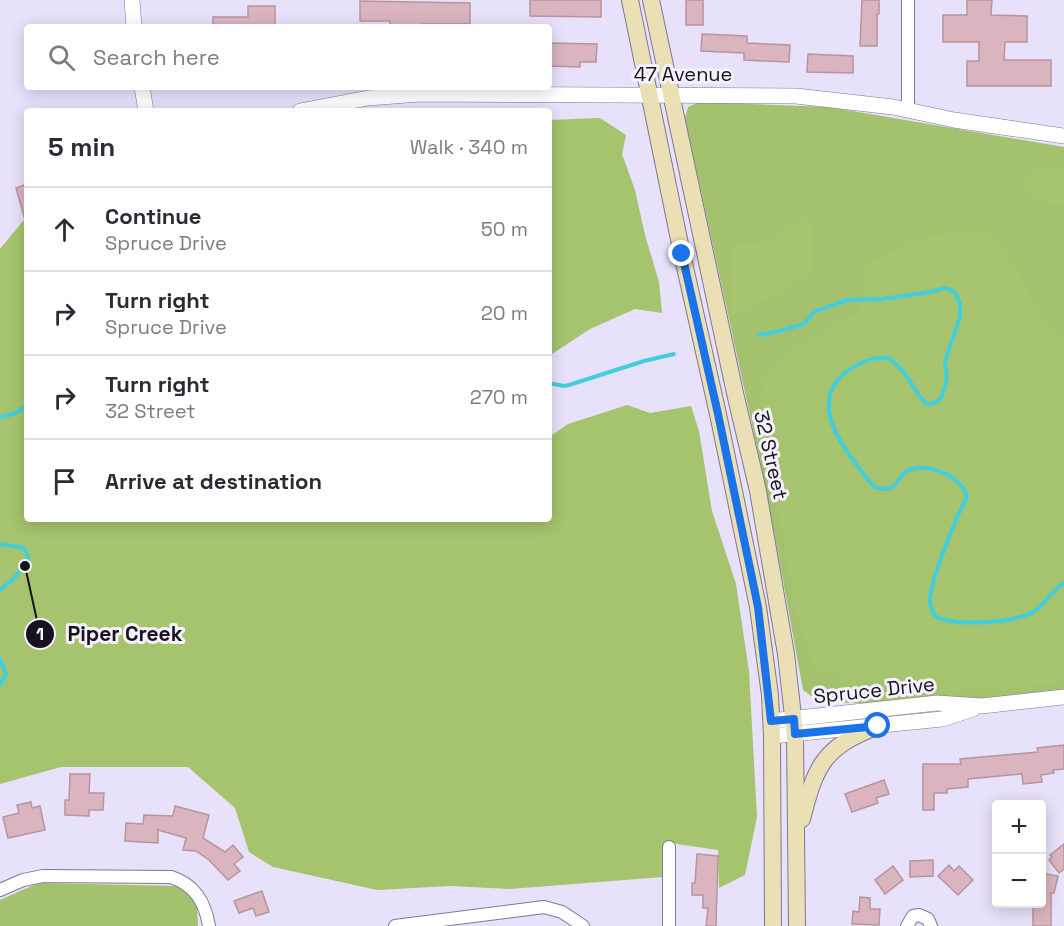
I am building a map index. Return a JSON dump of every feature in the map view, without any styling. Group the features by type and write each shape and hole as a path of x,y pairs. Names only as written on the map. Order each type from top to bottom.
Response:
{"main road":[{"path":"630,0 758,607 772,729 773,926"},
{"name":"32 Street","path":"651,0 758,491 786,654 795,726 797,926"},
{"path":"797,843 810,789 824,759 844,741 878,726"}],"street":[{"path":"132,0 134,24"},
{"path":"908,0 908,111"},
{"path":"142,90 146,108"},
{"name":"47 Avenue","path":"316,108 368,98 420,94 796,96 860,102 954,120 1064,136"},
{"name":"Spruce Drive","path":"772,729 937,703 982,706 1064,697"},
{"name":"Spruce Drive","path":"795,726 878,726 942,719 982,706"},
{"path":"669,846 669,926"},
{"path":"0,890 23,880 43,876 171,877 181,880 196,892 206,908 209,926"},
{"path":"395,926 544,907 562,912 583,926"},
{"path":"907,926 913,916 919,915 928,919 931,926"}],"green space":[{"path":"699,102 829,107 1064,147 1064,697 937,703 821,703 803,690 767,493 685,118 688,107"},
{"path":"600,118 626,135 622,154 635,190 659,282 662,313 635,309 590,329 552,354 552,120"},
{"path":"1064,167 1064,205 1053,206 1018,184 1036,169"},
{"path":"803,217 813,228 811,273 768,298 732,314 731,284 734,244 773,242 784,229"},
{"path":"24,220 24,522 552,522 552,435 568,424 627,405 650,413 691,406 699,431 712,511 736,584 749,671 757,817 745,875 719,888 718,850 670,843 663,877 510,889 450,886 377,890 273,867 249,852 235,808 188,767 61,767 0,784 0,249"},
{"path":"989,232 1015,267 1046,324 1064,341 1064,677 1051,684 873,697 836,674 813,664 794,604 774,487 756,411 765,379 792,349 859,312 867,263 931,235"},
{"path":"38,883 181,886 197,905 198,926 0,926 0,900"}],"building":[{"path":"530,0 601,0 601,17 530,16"},
{"path":"686,0 703,0 703,25 686,25"},
{"path":"862,0 879,0 877,46 860,46"},
{"path":"967,0 992,0 991,15 1027,16 1027,42 1005,42 1004,60 1051,60 1051,86 967,86 967,61 979,61 979,42 943,42 943,15 967,15"},
{"path":"360,1 470,3 470,24 390,24 390,21 360,21"},
{"path":"248,6 275,6 275,24 213,24 213,17 248,17"},
{"path":"702,34 747,36 747,43 790,45 789,62 744,60 744,53 701,51"},
{"path":"552,43 597,44 596,62 580,62 580,67 552,66"},
{"path":"808,54 853,56 853,73 807,72"},
{"path":"24,185 24,216 16,188"},
{"path":"1064,745 1064,769 1053,770 1054,773 1041,775 1042,782 1023,784 1022,774 968,779 968,787 947,789 947,793 934,793 934,810 923,810 923,764 961,764 960,759 1038,752 1037,748"},
{"path":"70,774 90,774 89,793 104,793 103,810 89,810 89,816 65,815 65,800 69,800"},
{"path":"884,780 889,794 876,798 878,803 852,812 845,794"},
{"path":"31,802 32,808 40,806 45,830 8,838 3,817 19,813 17,805"},
{"path":"175,806 209,815 203,838 225,852 233,845 243,857 234,864 240,871 228,880 209,860 196,851 183,850 186,838 158,830 158,843 125,841 126,823 143,824 144,815 173,816"},
{"path":"1064,844 1064,869 1059,873 1049,860 1052,857 1050,855"},
{"path":"697,854 718,856 716,926 706,926 708,908 703,908 703,895 692,895"},
{"path":"933,860 933,876 910,877 910,861"},
{"path":"949,865 954,871 959,866 973,880 958,895 938,876"},
{"path":"893,866 903,880 885,894 875,880"},
{"path":"1046,874 1058,876 1054,893 1051,893 1051,926 1033,926 1033,908 1046,908"},
{"path":"262,891 269,912 256,916 253,908 239,913 234,901"},
{"path":"860,897 870,898 870,909 880,909 879,925 852,924 853,911 859,912"}],"waterway":[{"path":"759,335 804,324 814,312 847,300 883,299 945,288 956,294 960,304 960,317 945,361 947,379 942,396 936,403 927,404 904,372 889,358 871,359 851,368 834,385 829,400 830,415 835,431 874,487 889,489 906,471 928,468 953,478 964,490 967,497 944,550 931,594 930,603 935,616 956,622 998,621 1024,616 1041,606 1064,583"},
{"path":"552,384 569,385 674,354"},
{"path":"0,417 13,414 24,408"},
{"path":"0,544 24,548 28,557 20,572 0,590"},
{"path":"0,659 6,674 0,685"}],"place":[{"name":"Piper Creek","path":"25,566"}],"route":[{"path":"682,254 758,607 770,695 771,721 794,719 795,734 878,726"}]}
